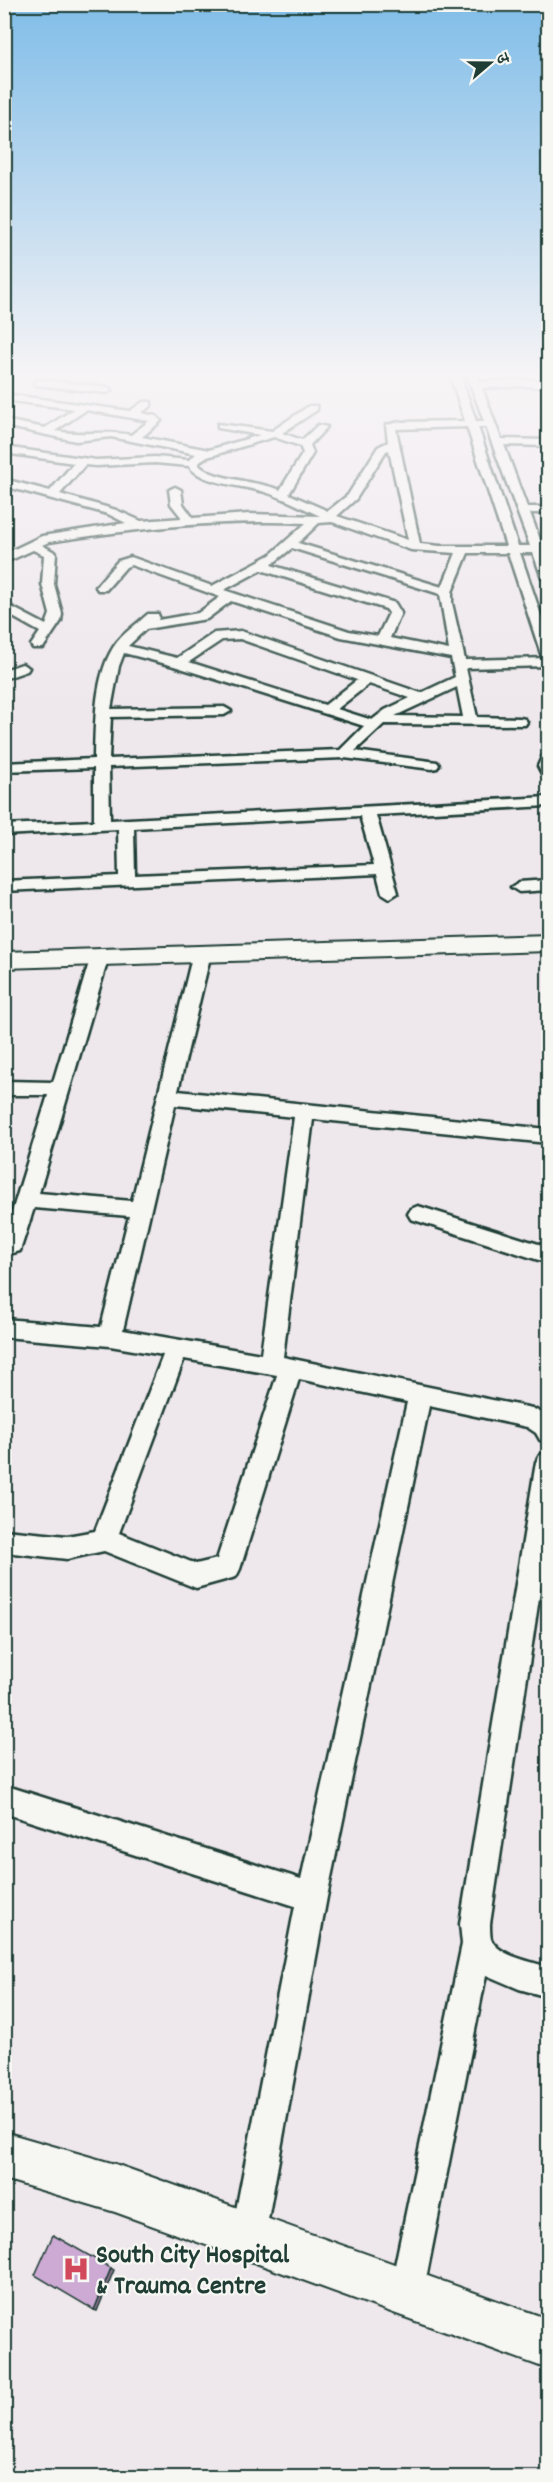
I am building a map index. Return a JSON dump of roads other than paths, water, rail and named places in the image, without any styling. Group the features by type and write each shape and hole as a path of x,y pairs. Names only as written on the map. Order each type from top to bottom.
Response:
{"street":[{"path":"37,491 112,512 139,525"},
{"path":"52,495 55,491"},
{"path":"175,491 177,504 190,521"},
{"path":"272,491 335,519 415,547 440,550 544,549"},
{"path":"283,495 285,491"},
{"path":"4,559 54,537 139,525 249,517 335,519 356,491"},
{"path":"403,491 415,547"},
{"path":"494,491 549,654"},
{"path":"517,491 526,515 544,549 549,578"},
{"path":"504,520 549,510"},
{"path":"213,591 262,566 316,520"},
{"path":"290,544 446,592"},
{"path":"32,545 47,550 50,556 48,584 56,614 55,621 38,645"},
{"path":"463,550 446,592 447,613 471,721"},
{"path":"102,587 122,564 131,561 331,630 457,660 549,662"},
{"path":"262,566 391,606 395,613 382,641"},
{"path":"102,825 104,713 113,663 120,648 148,622 202,616 230,596"},
{"path":"4,608 48,631"},
{"path":"179,663 219,636 233,634 422,698"},
{"path":"120,648 179,663 327,710 376,722 520,722"},
{"path":"4,675 22,668"},
{"path":"327,710 367,679"},
{"path":"344,754 376,722 462,680"},
{"path":"104,713 224,711"},
{"path":"4,767 344,754 432,765"},
{"path":"549,758 545,765 549,773"},
{"path":"4,830 549,802"},
{"path":"367,812 390,894"},
{"path":"126,823 127,880"},
{"path":"4,886 383,869"},
{"path":"519,887 549,885"},
{"path":"4,960 549,943"},
{"path":"110,1337 202,953"},
{"path":"13,1245 100,956"},
{"path":"4,1088 60,1089"},
{"path":"167,1097 549,1136"},
{"path":"104,1539 196,1576 227,1569 281,1366 304,1112"},
{"path":"26,1200 140,1209"},
{"path":"418,1214 549,1255"},
{"path":"4,1328 110,1337 281,1366 532,1418 545,1426 549,1433"},
{"path":"4,1541 70,1549 89,1547 104,1539 177,1349"},
{"path":"248,2236 312,1897 420,1395"},
{"path":"406,2294 477,1944 475,1924 548,1475"},
{"path":"4,1799 312,1897"},
{"path":"477,1944 489,1958 508,1970 549,1982"},
{"path":"4,2155 115,2188 549,2344"}],"place":[{"name":"South City Hospital & Trauma Centre","path":"76,2269"}]}
